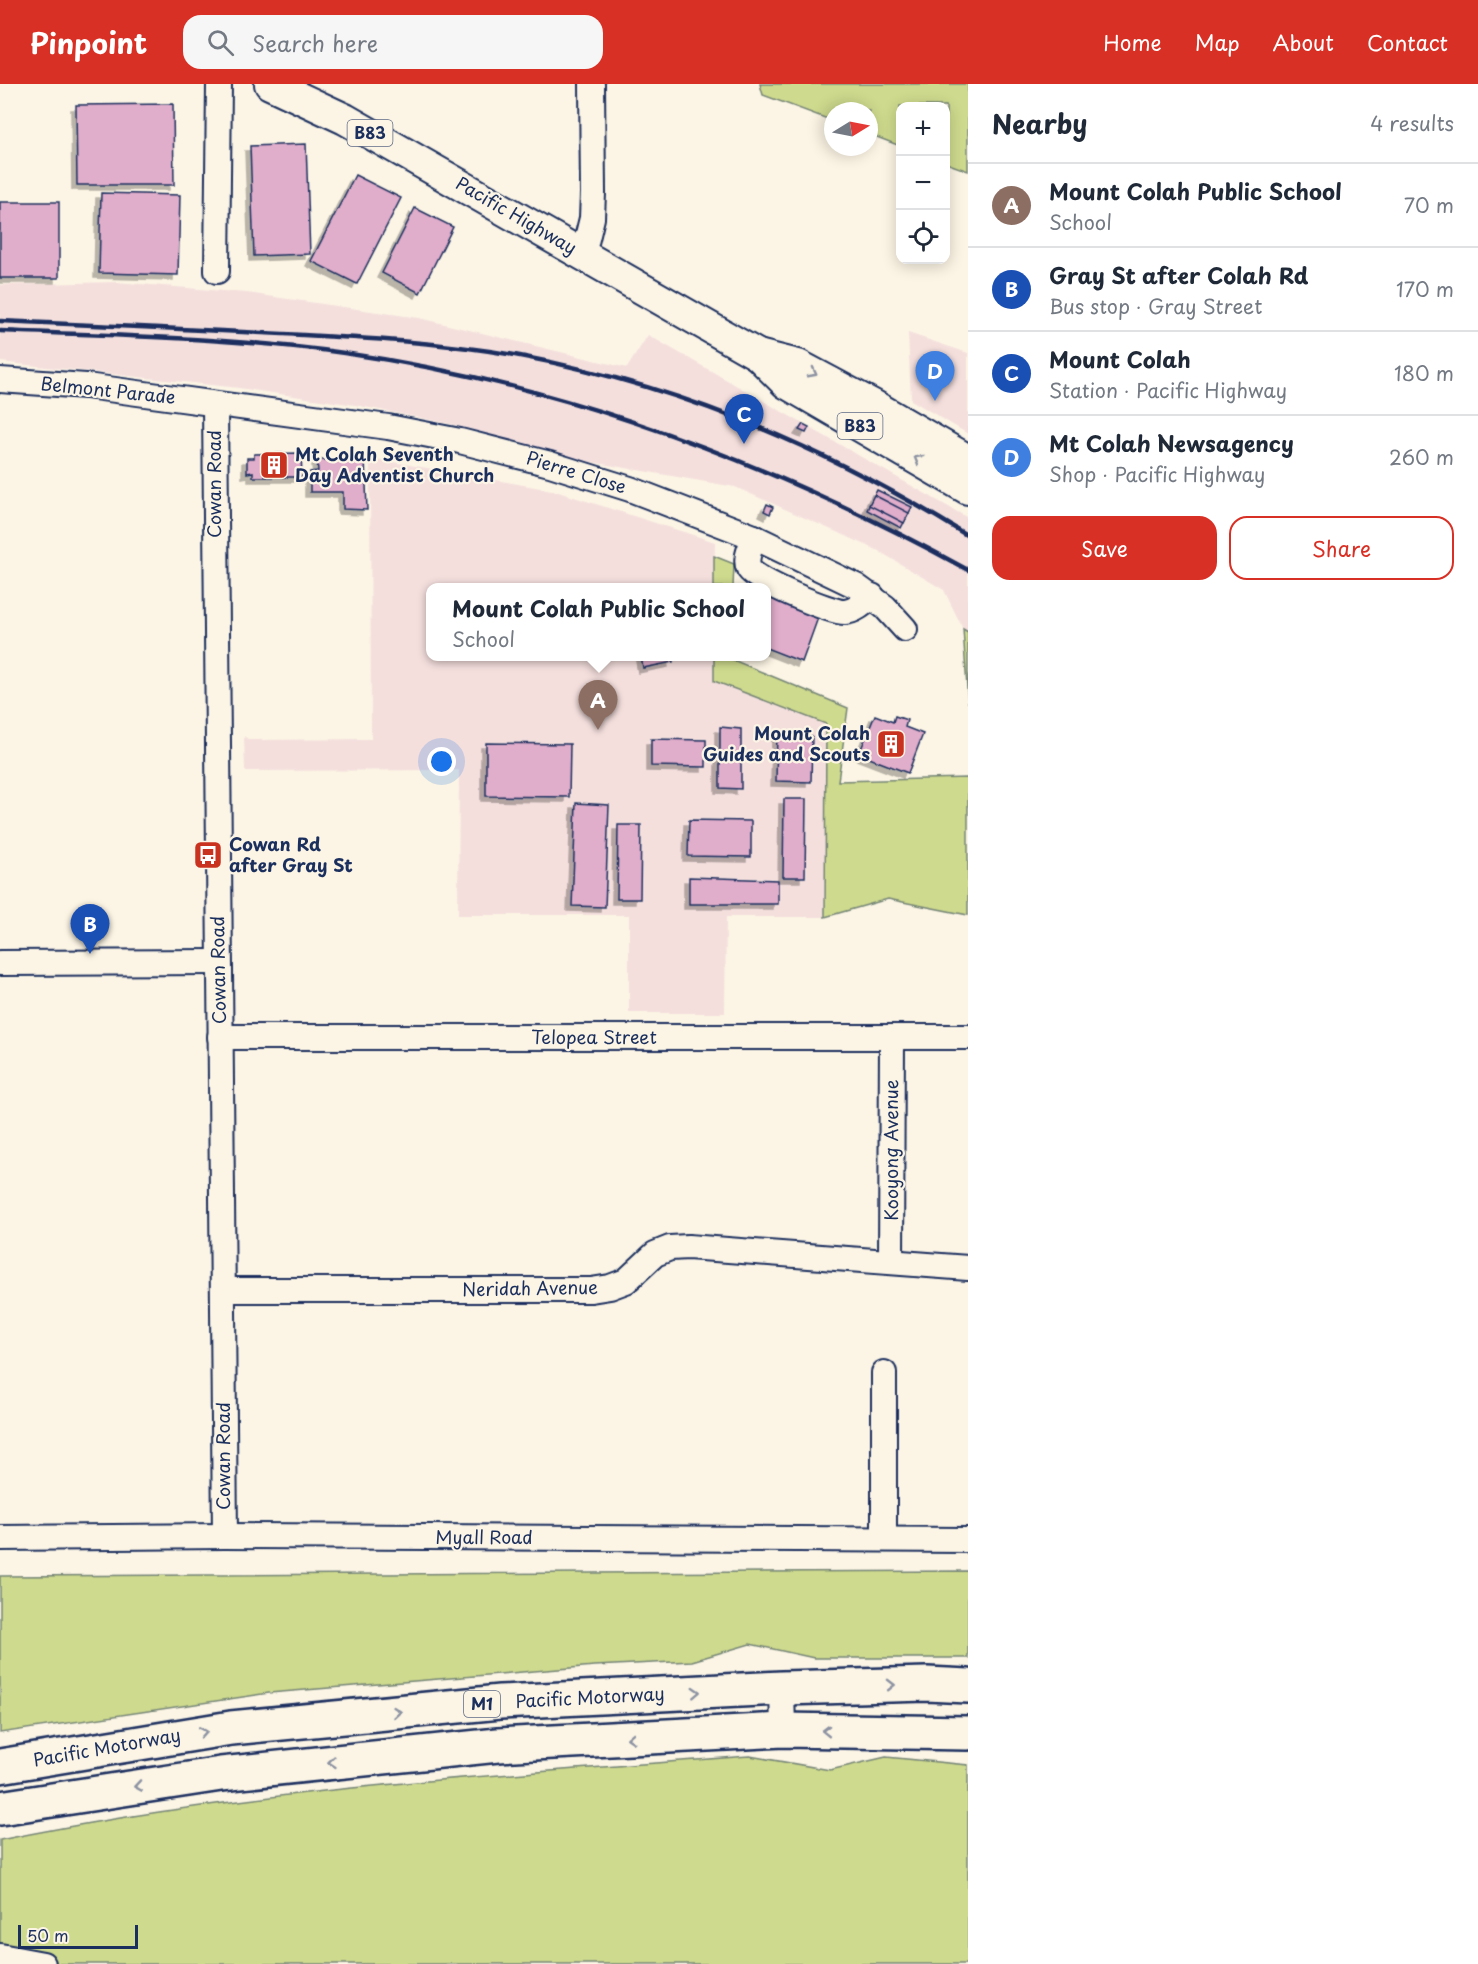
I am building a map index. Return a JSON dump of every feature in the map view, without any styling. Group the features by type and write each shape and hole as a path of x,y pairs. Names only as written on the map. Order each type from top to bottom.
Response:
{"highway":[{"name":"Pacific Motorway","path":"0,1766 243,1726 500,1702 782,1688 927,1684 968,1686"},
{"path":"0,1808 221,1774 498,1745 783,1730 968,1734"}],"main road":[{"name":"Pacific Highway","path":"270,84 345,119 758,355 786,383 968,489"},
{"name":"Pacific Highway","path":"758,355 798,364 968,460"}],"street":[{"path":"217,271 219,84"},
{"path":"583,255 592,218 592,84"},
{"name":"Belmont Parade","path":"0,380 86,386 216,404"},
{"name":"Pierre Close","path":"216,404 388,427 460,441 550,464 630,489 754,537 856,585 872,596 905,629"},
{"name":"Cowan Road","path":"216,404 225,1536"},
{"path":"754,537 747,565 750,571 769,583"},
{"path":"771,584 829,610 842,612 854,610 872,596"},
{"path":"0,963 219,962"},
{"name":"Telopea Street","path":"220,1037 968,1037"},
{"name":"Kooyong Avenue","path":"891,1262 892,1038"},
{"name":"Neridah Avenue","path":"223,1290 591,1290 610,1287 626,1281 655,1254 670,1248 688,1247 968,1268"},
{"path":"884,1373 884,1539"},
{"name":"Myall Road","path":"0,1538 225,1536 968,1540"},
{"path":"782,1688 783,1730"},
{"path":"0,1956 43,1964"}],"shaded area":[{"path":"116,282 247,293 419,318 627,368 648,335 968,518 968,632 963,629 944,590 877,550 735,487 591,462 450,424 355,405 239,388 0,362 0,285"},
{"path":"908,333 968,353 968,434 911,400"},
{"path":"370,458 552,490 715,542 714,583 426,583 426,661 714,661 714,681 826,723 825,917 726,917 725,1013 629,1013 629,915 458,915 459,770 245,771 244,736 249,740 371,739"}],"green space":[{"path":"760,84 968,84 968,171 950,164 950,102 896,102 896,144 878,137 878,102 824,102 824,118 763,95"},
{"path":"714,556 734,564 733,583 714,583"},
{"path":"963,629 968,632 968,703"},
{"path":"714,661 735,661 848,708 838,781 968,778 968,915 888,899 825,917 826,724 714,681"},
{"path":"968,1571 968,1658 814,1658 750,1644 692,1661 595,1666 269,1693 0,1733 0,1576"},
{"path":"750,1756 830,1770 886,1757 968,1765 968,1964 0,1964 0,1840 186,1808 280,1796 468,1777"}],"building":[{"path":"173,104 174,185 77,185 76,105"},
{"path":"306,144 310,254 254,256 250,146"},
{"path":"355,175 401,198 357,284 311,261"},
{"path":"101,193 180,195 178,275 99,273"},
{"path":"0,202 59,202 59,278 0,278"},
{"path":"415,208 453,227 420,293 382,273"},
{"path":"803,424 809,427 806,433 799,430"},
{"name":"Mt Colah Seventh Day Adventist Church","path":"301,453 302,477 253,477 253,472 247,473 247,458 254,458 254,454"},
{"path":"365,459 367,510 343,509 343,492 310,492 310,472 318,471 317,460"},
{"path":"877,490 912,507 901,528 867,510"},
{"path":"874,495 909,513 904,523 869,505"},
{"path":"767,504 773,507 770,514 764,511"},
{"path":"771,595 819,615 802,662 771,650"},
{"path":"642,661 673,661 673,662 643,668"},
{"name":"Mount Colah Guides and Scouts","path":"875,715 893,722 895,716 907,720 905,727 923,734 908,773 859,754"},
{"path":"720,727 741,729 741,789 720,788"},
{"path":"777,734 812,736 811,782 776,781"},
{"path":"651,739 706,740 706,767 651,766"},
{"path":"486,743 570,744 569,797 486,796"},
{"path":"784,799 806,799 805,877 783,877"},
{"path":"576,803 609,805 605,907 572,906"},
{"path":"689,820 751,821 751,857 688,856"},
{"path":"618,825 641,825 640,899 617,899"},
{"path":"689,877 778,880 778,904 689,904"}],"railway":[{"path":"0,321 402,341 491,351 580,369 696,403 753,425 862,475 968,536"},
{"path":"0,331 172,338 301,348 426,367 507,385 587,407 666,433 743,463 820,496 968,570"}],"place":[{"name":"Mt Colah Newsagency","path":"935,401"},
{"name":"Mount Colah","path":"744,444"},
{"name":"Mt Colah Seventh Day Adventist Church","path":"274,465"},
{"name":"Mount Colah Public School","path":"598,730"},
{"name":"Mount Colah Guides and Scouts","path":"891,744"},
{"name":"Cowan Rd after Gray St","path":"208,855"},
{"name":"Gray St after Colah Rd","path":"90,954"}]}
